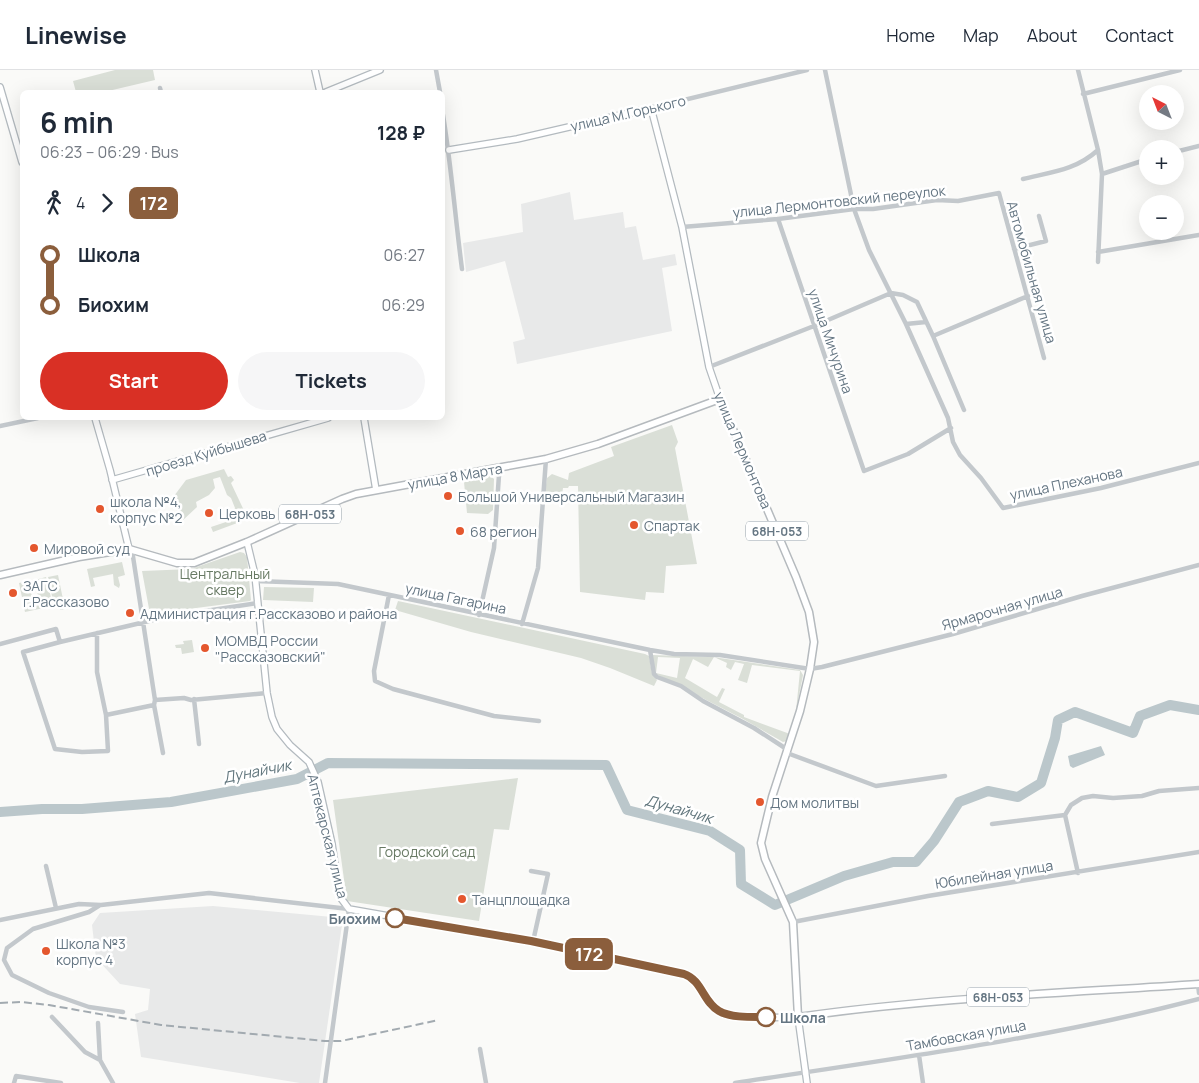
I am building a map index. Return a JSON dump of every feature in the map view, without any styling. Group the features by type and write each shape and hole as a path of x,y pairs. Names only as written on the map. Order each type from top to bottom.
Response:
{"main road":[{"name":"улица 8 Марта","path":"131,549 177,563 194,563 247,542 342,499 376,490 546,459 598,444 720,399"},
{"name":"улица Лермонтова","path":"720,399 796,577 809,612 814,642 800,711 772,797 761,843 765,859 793,922 798,1017"},
{"name":"68Н-053","path":"0,575 78,557 131,549"},
{"name":"68Н-053","path":"98,554 119,550"},
{"name":"68Н-053","path":"798,1017 884,1006 1027,994 1198,984"}],"street":[{"path":"315,70 320,90"},
{"path":"331,90 380,70"},
{"path":"436,70 440,90"},
{"name":"улица М.Горького","path":"449,150 517,139 807,70"},
{"path":"825,70 854,209 869,250 906,324 951,428"},
{"path":"1078,70 1102,174 1098,262"},
{"path":"1083,94 1180,70"},
{"path":"0,87 20,155"},
{"name":"улица Лермонтова","path":"651,108 682,227 710,367 720,399"},
{"path":"445,127 462,269"},
{"path":"1184,150 1199,146"},
{"path":"1023,179 1069,168 1087,160 1098,150"},
{"path":"1102,174 1139,162"},
{"name":"улица Лермонтовский переулок","path":"682,227 778,219 854,209 873,210 937,200 958,200 998,193"},
{"name":"Автомобильная улица","path":"998,193 1044,358"},
{"path":"1014,249 1046,241 1039,216"},
{"name":"улица Мичурина","path":"778,219 864,471 908,454 951,428"},
{"path":"1098,252 1199,235"},
{"path":"710,367 814,326 891,292 903,295 917,302 964,410"},
{"path":"933,336 1028,296"},
{"path":"906,324 926,322"},
{"path":"0,426 28,420"},
{"path":"96,420 131,549 144,621 154,703 163,753"},
{"name":"проезд Куйбышева","path":"112,480 321,420"},
{"path":"364,420 376,490"},
{"name":"улица Плеханова","path":"951,428 953,442 960,455 981,478 1003,508 1101,488 1199,463"},
{"path":"522,624 537,574 546,459"},
{"path":"479,615 494,548 499,475 497,468"},
{"name":"Аптекарская улица","path":"247,542 256,581 267,693 272,717 277,729 308,762 318,782 332,844 340,897 349,910 325,1083"},
{"name":"Ярмарочная улица","path":"810,669 848,662 953,634 1199,564"},
{"name":"улица Гагарина","path":"256,581 338,584 650,650 674,654 720,655 810,669"},
{"path":"388,595 374,671 375,681 393,689 494,716 539,721"},
{"path":"97,633 97,672 106,714 108,751 82,752 55,749 23,652 60,642 144,621 258,603"},
{"path":"0,644 56,629 60,642"},
{"path":"650,650 654,674 657,677 668,683 681,686 703,701 754,728 788,751 876,786 945,776"},
{"path":"106,714 184,698 194,700 267,693"},
{"path":"194,700 199,744"},
{"path":"1078,873 1065,815 1071,805 1082,798 1093,796 1112,798 1142,796 1158,790 1199,788"},
{"path":"992,824 1065,815"},
{"name":"Юбилейная улица","path":"793,922 928,896 1199,852"},
{"path":"46,866 56,908"},
{"path":"531,871 548,874 531,941"},
{"path":"0,920 79,904 101,904 209,893 349,910 531,941 688,976 700,986 714,1007 726,1014 750,1017 798,1017 807,1083"},
{"path":"101,904 89,912 32,929 7,948 4,960 12,975 49,993 89,1007 123,1012"},
{"path":"1198,984 1199,993"},
{"name":"Тамбовская улица","path":"735,1083 919,1055 1138,1015 1199,999"},
{"path":"52,1017 85,1052 100,1060"},
{"path":"98,1023 100,1060 113,1083"},
{"path":"480,1049 486,1083"},
{"path":"919,1055 923,1083"},
{"path":"14,1083 16,1076 61,1083"}],"shaded area":[{"path":"570,192 574,220 623,212 625,228 636,226 643,260 675,254 677,265 662,268 672,331 517,364 513,342 525,339 505,261 466,272 463,243 523,232 521,204"},
{"path":"1101,746 1105,755 1073,768 1070,766 1068,756"},
{"path":"213,906 343,918 319,1083 300,1083 141,1057 135,1014 148,1010 150,989 120,984 96,958 92,925 100,913"}],"green space":[{"path":"115,70 153,70 155,80 112,90 75,90 73,81"},
{"name":"Спартак","path":"672,425 678,442 675,448 697,564 666,566 664,593 646,592 645,600 580,592 578,486 563,488 562,495 559,495 559,492 545,492 547,478 552,474 568,480 569,473 614,456 611,447"},
{"path":"224,469 228,477 231,476 234,480 231,483 248,519 213,532 211,527 229,521 235,508 231,498 227,495 220,477 213,479 215,488 209,495 196,502 197,507 181,522 174,496 186,480"},
{"path":"491,476 494,479 493,510 488,514 467,513 464,482"},
{"name":"Центральный сквер","path":"240,552 244,553 247,557 250,601 150,614 142,571 191,569"},
{"path":"122,562 125,575 118,577 119,588 114,585 113,574 93,578 95,586 91,587 87,569"},
{"path":"58,575 65,609 60,610 59,605 54,606 48,577"},
{"path":"46,577 53,606 25,612 19,583 29,581 32,597 38,596 35,580"},
{"path":"264,587 314,588 313,602 263,600"},
{"path":"398,601 645,654 649,656 652,673 657,680 654,686 581,658 471,632 395,610"},
{"path":"192,640 194,652 182,654 181,648 176,648 175,645 184,644 183,641"},
{"path":"652,655 714,657 708,667 693,659 685,678 717,697 722,688 725,689 719,702 744,715 744,717 790,734 787,741 783,742 656,674","holes":["658,657 680,658 677,678 656,673"]},
{"path":"714,657 800,670 803,675 796,711 800,671 752,665 747,683 738,680 744,664 735,662 731,670 726,667 727,663"},
{"name":"Городской сад","path":"518,778 509,830 494,829 479,921 347,901 333,800"}],"waterway":[{"name":"Дунайчик","path":"0,812 82,809 171,802 297,779 328,763 606,765 627,810 710,831 740,850 741,884 775,905 844,876 893,862 916,862 934,841 959,802 988,791 1018,797 1041,783 1055,738 1058,720 1075,712 1133,733 1140,716 1170,705 1199,710"}],"railway":[{"path":"0,1003 21,1002 49,1005 161,1025 325,1041 341,1041 439,1020"}],"bus line":[{"name":"172","path":"395,918 531,941 684,974 692,978 700,986 719,1012 750,1017 766,1017"}],"place":[{"name":"Большой Универсальный Магазин","path":"448,496"},
{"name":"школа №4, корпус №2","path":"100,509"},
{"name":"Церковь","path":"209,513"},
{"name":"Спартак","path":"634,525"},
{"name":"68 регион","path":"460,531"},
{"name":"Мировой суд","path":"34,548"},
{"name":"ЗАГС г.Рассказово","path":"13,593"},
{"name":"Администрация г.Рассказово и района","path":"130,613"},
{"name":"МОМВД России \"Рассказовский\"","path":"205,648"},
{"name":"Дом молитвы","path":"760,802"},
{"name":"Танцплощадка","path":"462,899"},
{"name":"Биохим","path":"395,918"},
{"name":"Школа №3 корпус 4","path":"46,951"},
{"name":"Школа","path":"766,1017"}]}
